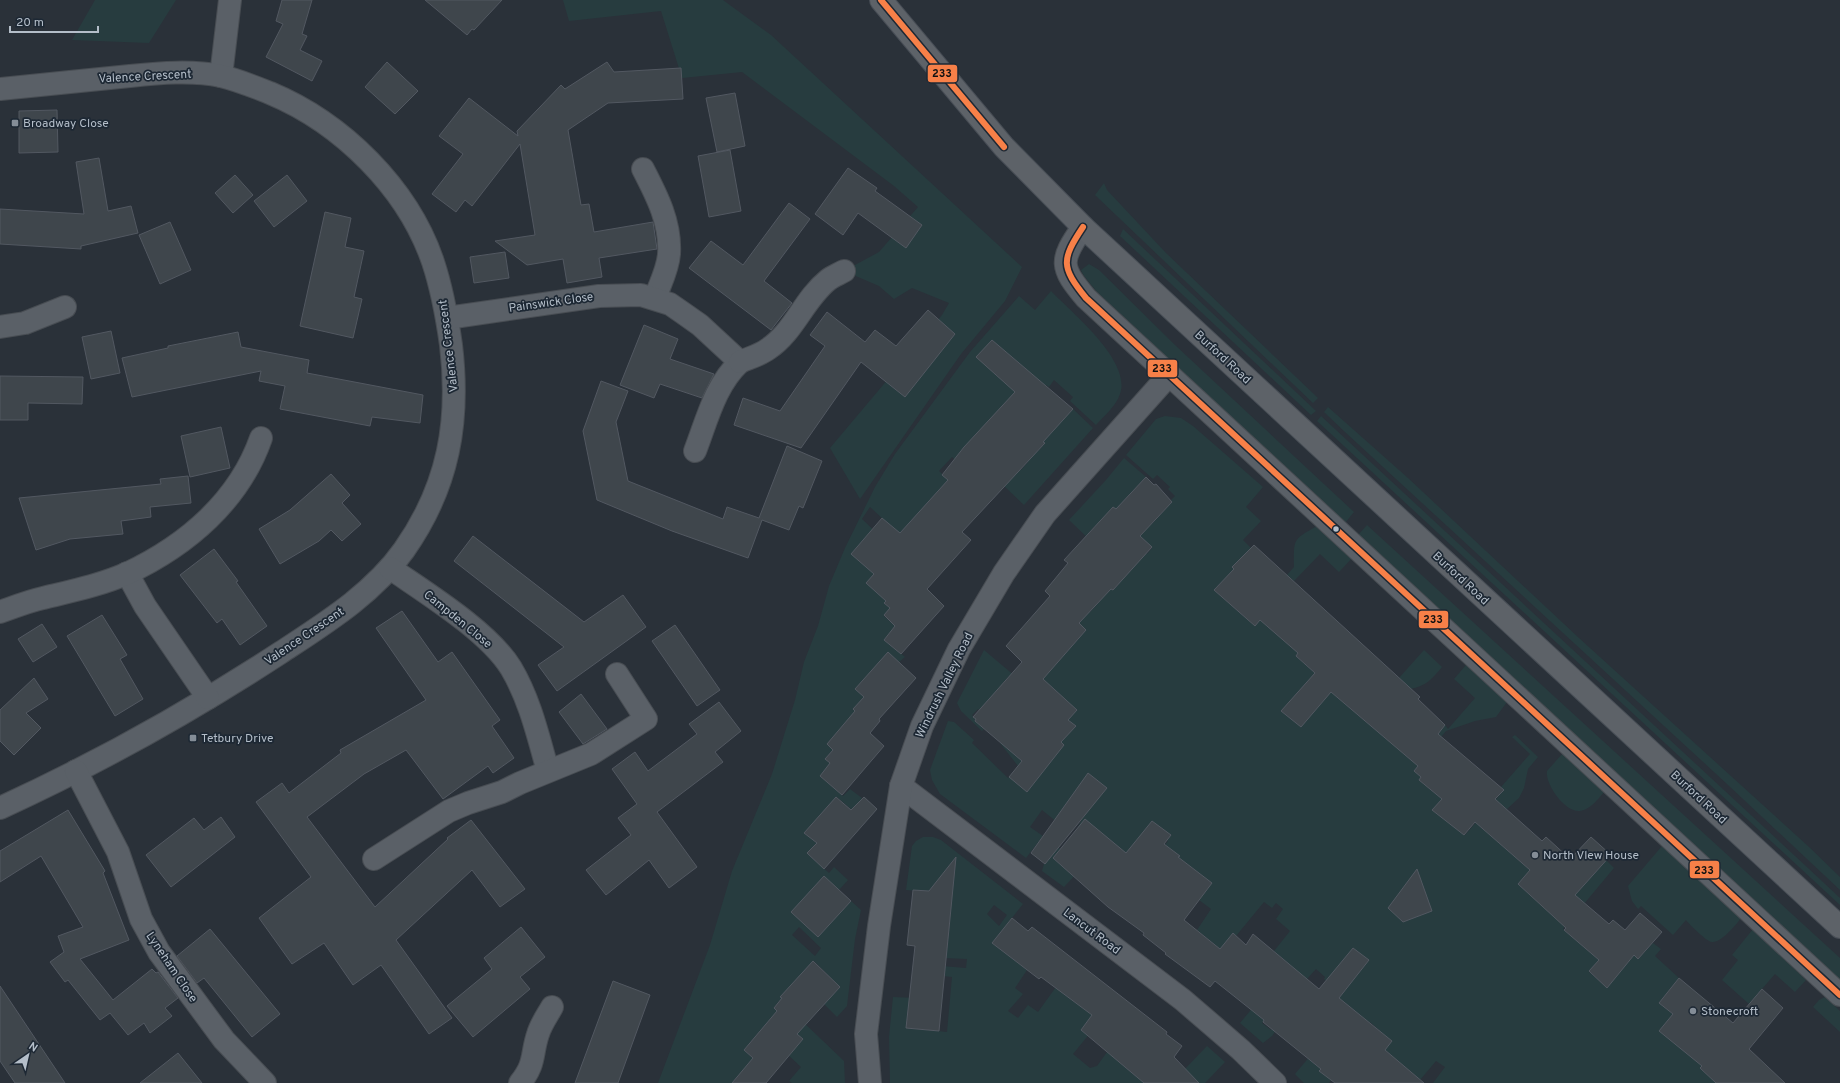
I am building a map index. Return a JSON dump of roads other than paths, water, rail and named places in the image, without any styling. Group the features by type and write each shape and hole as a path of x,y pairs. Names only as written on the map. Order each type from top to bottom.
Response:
{"main road":[{"name":"Burford Road","path":"881,0 1004,147 1083,227 1840,927"}],"street":[{"path":"221,76 230,0"},
{"name":"Valence Crescent","path":"0,89 160,73 190,73 221,76 290,101 312,113 355,146 392,189 419,231 433,261 447,318 454,371 455,400 448,457 432,501 404,550 390,568 352,603 314,631 208,698 76,771 0,808"},
{"path":"643,169 662,207 669,242 667,267 655,298"},
{"path":"1083,227 1070,245 1064,262 1075,285 1086,298 1840,995"},
{"path":"695,451 716,394 724,378 740,362 768,350 776,343 789,329 820,288 828,280 844,271"},
{"name":"Painswick Close","path":"447,318 600,296 641,294 670,304 700,325 740,362"},
{"path":"0,327 25,323 65,307"},
{"name":"Windrush Valley Road","path":"870,1083 866,1034 879,926 901,786 922,726 959,649 1004,573 1045,514 1169,375"},
{"path":"0,612 42,598 83,588 127,573 164,553 199,528 214,514 238,486 253,458 261,438"},
{"name":"Campden Close","path":"390,568 471,627 495,649 510,667 531,711 548,771"},
{"path":"127,573 145,606 208,698"},
{"path":"374,859 450,811 468,803 502,792 548,771 591,754 646,719 617,674"},
{"name":"Lyneham Close","path":"76,771 118,852 141,919 159,952 224,1040 264,1083"},
{"name":"Lancut Road","path":"901,786 1184,1000 1241,1050 1275,1083"},
{"path":"520,1083 533,1062 538,1035 552,1007"}],"place":[{"name":"Broadway Close","path":"15,123"},
{"name":"Tetbury Drive","path":"193,738"},
{"name":"North Vlew House","path":"1535,855"},
{"name":"Stonecroft","path":"1693,1011"}]}
